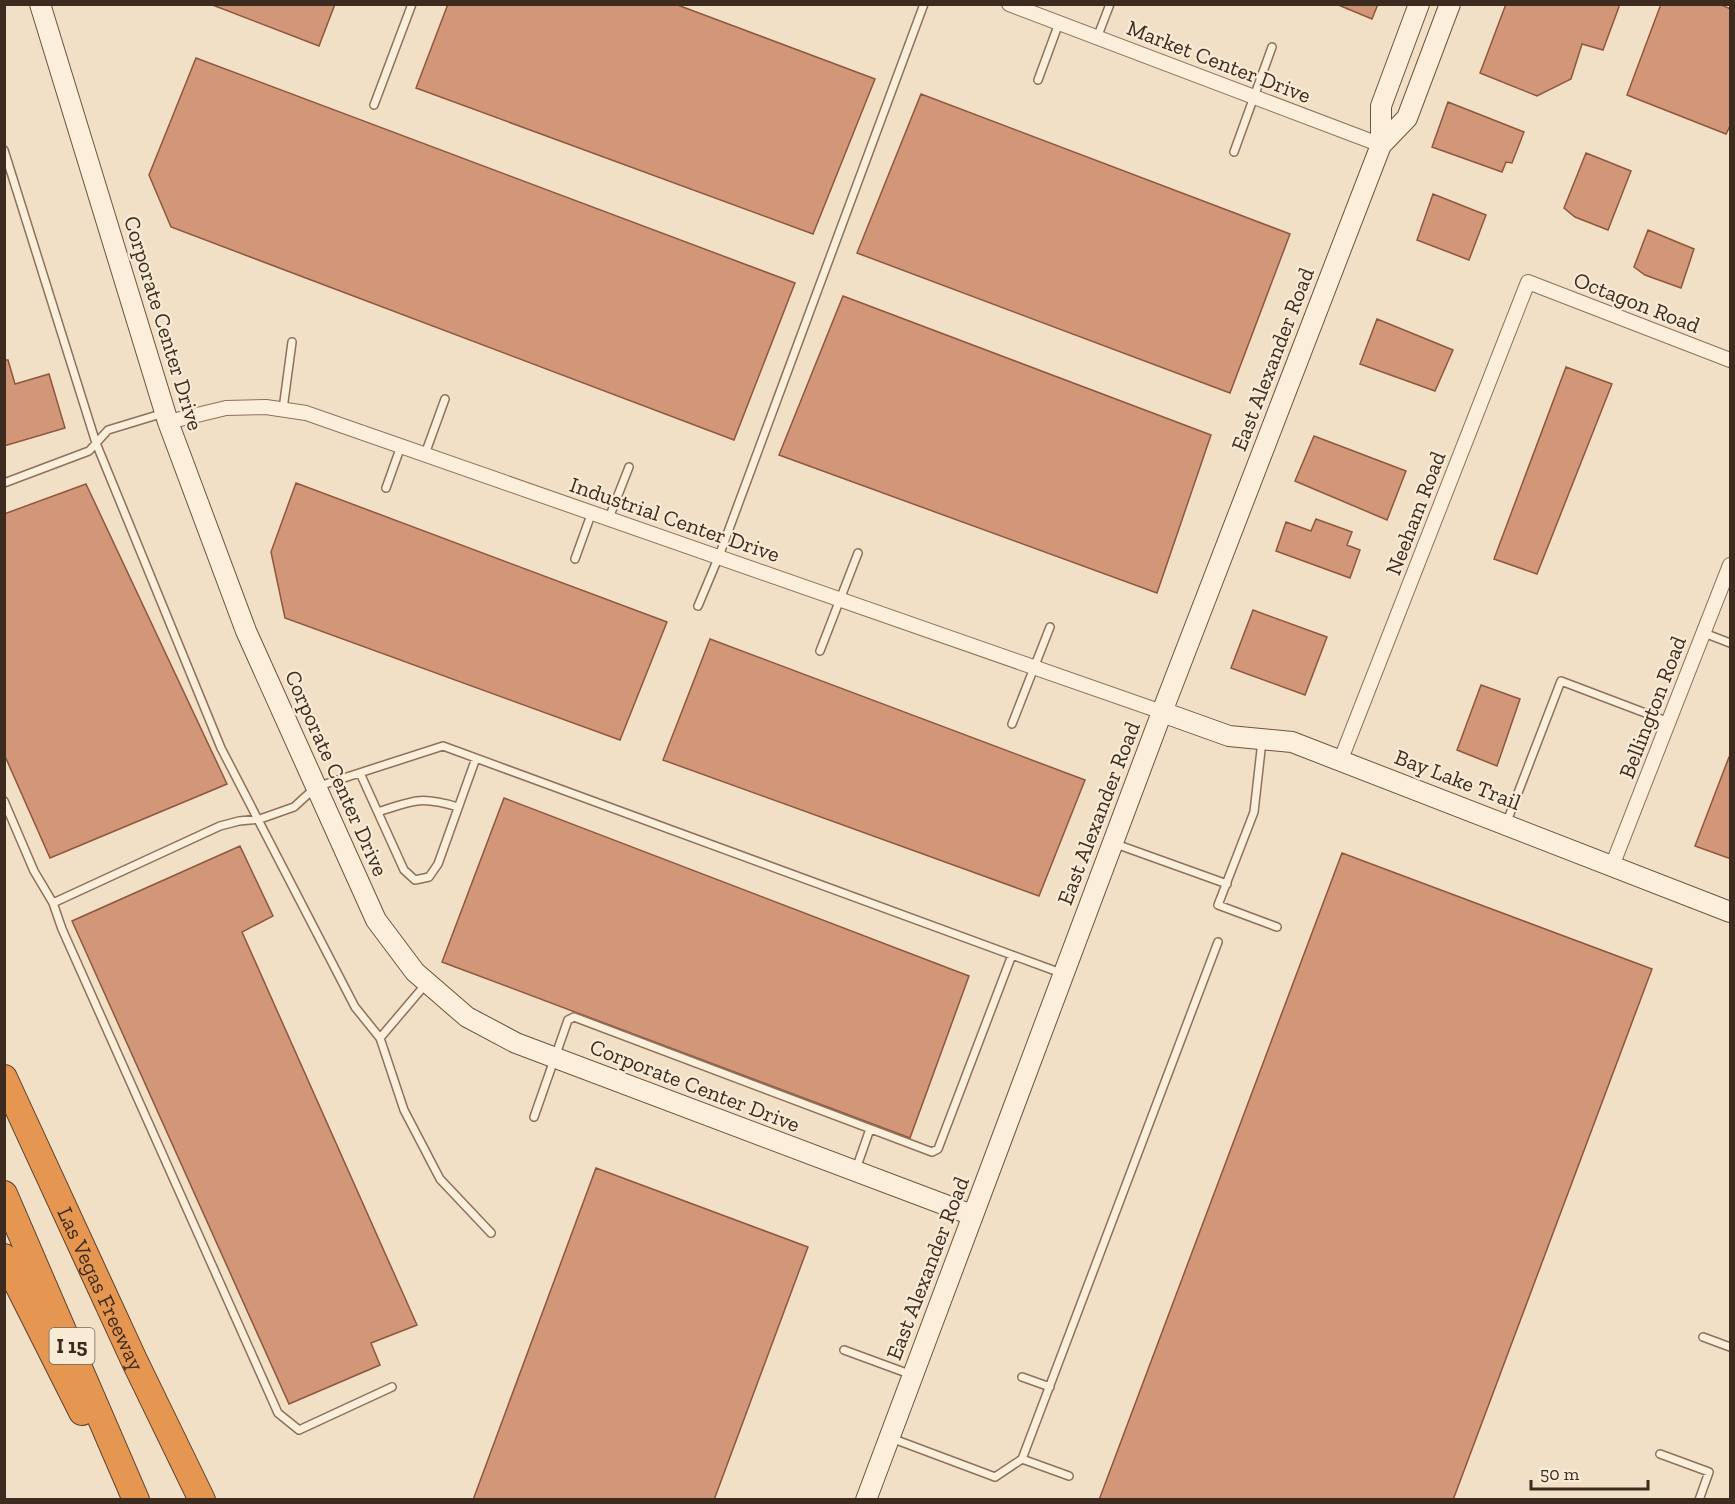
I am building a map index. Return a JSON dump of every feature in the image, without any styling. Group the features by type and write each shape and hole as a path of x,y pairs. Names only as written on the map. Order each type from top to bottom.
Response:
{"highway":[{"name":"Las Vegas Freeway","path":"4,1078 134,1360 202,1500"},
{"name":"I 15","path":"4,1194 136,1500"},
{"path":"4,1257 126,1500"}],"street":[{"name":"Corporate Center Drive","path":"40,4 167,417 246,631 376,920 415,972 467,1017 516,1043 972,1215"},
{"name":"Market Center Drive","path":"1009,4 1381,145"},
{"name":"East Alexander Road","path":"866,1500 1162,712 1381,145 1381,106 1419,4"},
{"name":"East Alexander Road","path":"1381,145 1407,118 1450,4"},
{"name":"Octagon Road","path":"1528,282 1731,360"},
{"name":"Neeham Road","path":"1341,759 1528,282"},
{"name":"Industrial Center Drive","path":"167,417 226,408 283,409 306,412 1162,712"},
{"name":"Bellington Road","path":"1612,866 1731,565"},
{"name":"Bay Lake Trail","path":"1162,712 1229,735 1292,742 1341,759 1731,912"}],"lane":[{"path":"374,105 412,4"},
{"path":"699,606 924,4"},
{"path":"1097,38 1110,4"},
{"path":"1038,80 1059,23"},
{"path":"1234,152 1272,46"},
{"path":"4,150 96,443 221,748 260,819 355,1007 380,1038 404,1110 440,1179 491,1233"},
{"path":"283,409 292,342"},
{"path":"425,454 445,399"},
{"path":"4,483 89,451 108,430 167,417"},
{"path":"386,488 401,446"},
{"path":"609,518 629,467"},
{"path":"575,559 592,512"},
{"path":"820,651 858,553"},
{"path":"1012,724 1050,627"},
{"path":"1704,633 1731,643"},
{"path":"1506,824 1561,681 1669,722"},
{"path":"1262,739 1254,812 1218,905 1277,927"},
{"path":"53,903 220,826 238,821 260,819 294,807 316,787 443,746 1064,974"},
{"path":"360,772 404,870 415,880 429,877 438,864 476,758"},
{"path":"378,812 407,802 431,799 458,807"},
{"path":"4,801 34,871 53,903 67,940 278,1413 299,1430 392,1387"},
{"path":"1113,843 1227,884"},
{"path":"889,1437 995,1477 1022,1459 1218,942"},
{"path":"534,1117 568,1020 574,1017 932,1152 938,1149 1012,955"},
{"path":"380,1038 426,983"},
{"path":"855,1171 870,1129"},
{"path":"1704,1337 1731,1347"},
{"path":"844,1350 912,1375"},
{"path":"1022,1377 1050,1387"},
{"path":"1660,1454 1709,1472 1699,1500"},
{"path":"1022,1459 1069,1476"}],"building":[{"path":"210,4 335,4 319,46"},
{"path":"448,4 675,4 875,79 813,234 416,88"},
{"path":"1336,4 1378,4 1372,19"},
{"path":"1506,4 1620,4 1603,50 1582,44 1571,79 1537,96 1480,73"},
{"path":"1661,4 1719,4 1731,9 1731,124 1726,134 1627,95"},
{"path":"196,58 795,283 734,440 171,227 149,175"},
{"path":"921,94 1290,234 1230,393 857,253"},
{"path":"1448,102 1524,132 1512,163 1506,162 1502,172 1432,147"},
{"path":"1586,153 1631,171 1608,230 1575,217 1564,208"},
{"path":"1433,194 1486,215 1469,260 1417,240"},
{"path":"1648,230 1694,249 1681,288 1645,275 1634,267"},
{"path":"843,296 1211,435 1157,593 779,455"},
{"path":"1377,319 1453,350 1435,391 1360,364"},
{"path":"4,360 8,360 15,384 49,374 65,428 4,446"},
{"path":"1566,367 1612,384 1537,574 1494,559"},
{"path":"1314,436 1406,471 1387,520 1295,481"},
{"path":"296,483 667,622 620,740 285,618 271,552"},
{"path":"86,484 227,784 50,858 4,754 4,514"},
{"path":"1316,519 1352,532 1347,545 1360,550 1350,578 1276,551 1286,522 1311,531"},
{"path":"1253,610 1327,637 1305,695 1231,668"},
{"path":"710,639 1085,780 1039,896 663,760"},
{"path":"1481,685 1520,699 1497,766 1457,750"},
{"path":"1729,757 1731,757 1731,859 1695,846"},
{"path":"504,798 969,976 910,1138 442,962"},
{"path":"240,846 273,916 242,932 417,1325 371,1343 380,1365 289,1404 72,921"},
{"path":"1342,853 1652,969 1453,1500 1099,1500"},
{"path":"596,1168 808,1247 714,1500 473,1500"}]}
